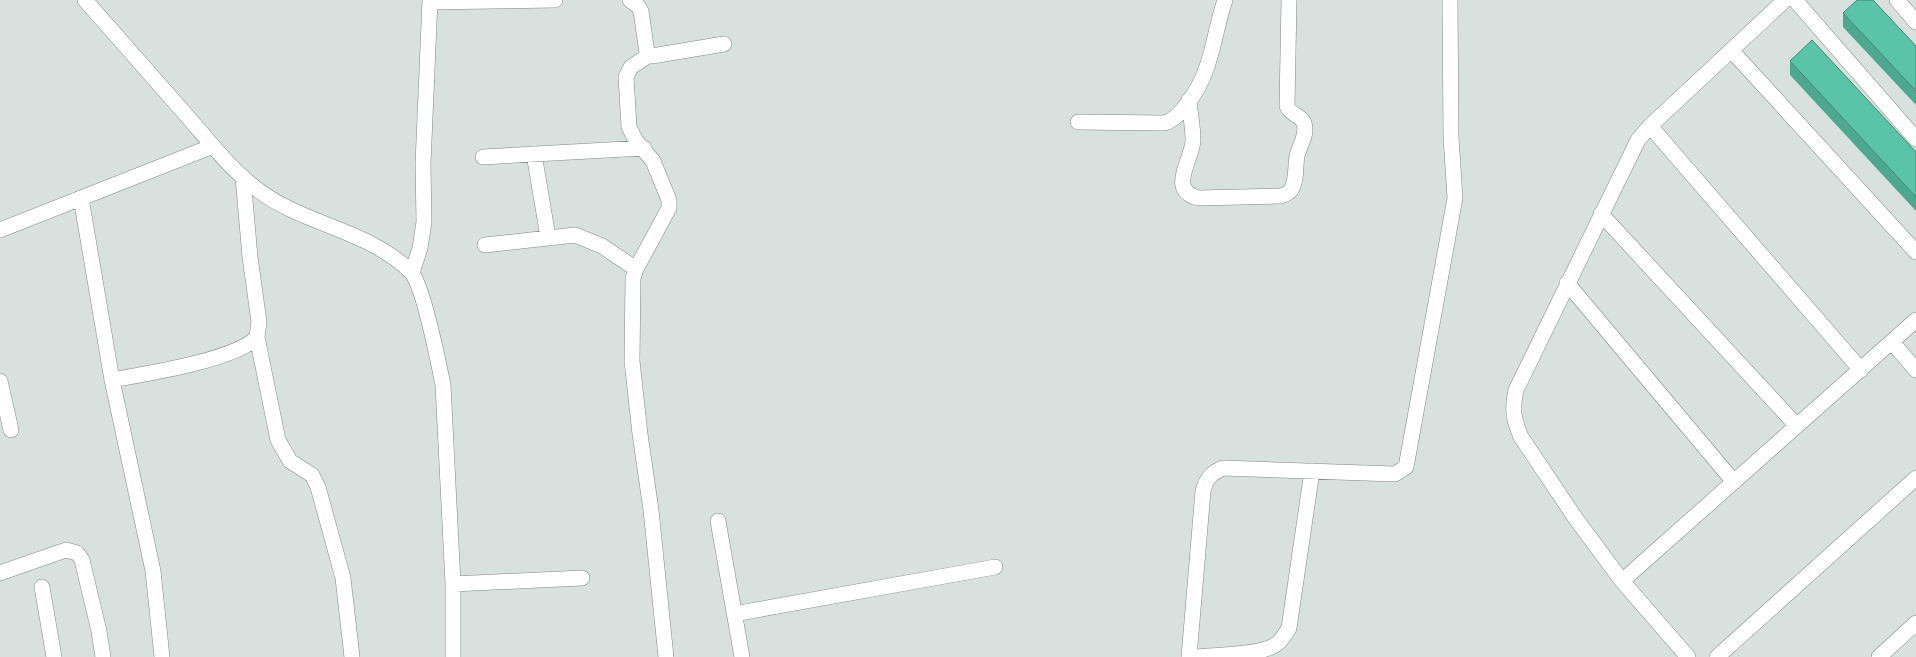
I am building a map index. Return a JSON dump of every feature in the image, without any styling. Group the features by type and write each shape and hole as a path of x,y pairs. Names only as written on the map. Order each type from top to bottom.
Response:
{"street":[{"path":"85,0 213,146 243,177 275,202 378,247 412,274 420,290 443,385 453,584 453,657"},
{"path":"412,274 420,248 424,222 423,164 430,1 555,0"},
{"path":"630,0 638,6 641,11 646,50 649,55"},
{"path":"1078,122 1168,122 1176,117 1189,100 1206,72 1225,0"},
{"path":"1189,100 1193,140 1190,155 1184,168 1183,187 1189,195 1199,198 1280,196 1288,194 1294,184 1296,157 1302,143 1305,126 1303,121 1289,111 1287,106 1289,0"},
{"path":"1189,657 1204,491 1209,477 1214,471 1223,468 1395,474 1401,471 1408,461 1455,198 1451,136 1450,0"},
{"path":"1688,657 1622,581 1576,519 1521,437 1515,423 1512,408 1516,390 1629,155 1638,140 1650,126 1785,0"},
{"path":"1795,0 1916,138"},
{"path":"1897,0 1916,22"},
{"path":"666,657 651,510 640,434 632,361 632,290 636,269 669,208 669,200 653,161 644,148 634,138 629,128 626,77 628,71 636,63 649,55 655,56 724,44"},
{"path":"1731,50 1916,252"},
{"path":"1650,126 1861,370"},
{"path":"0,230 213,146"},
{"path":"482,157 644,148"},
{"path":"534,154 548,237"},
{"path":"243,177 250,257 259,322 257,337 278,440 290,461 312,474 318,487 343,578 352,657"},
{"path":"81,198 112,380 153,571 162,657"},
{"path":"1601,214 1797,426"},
{"path":"485,245 575,235 602,246 636,269"},
{"path":"1567,283 1734,482"},
{"path":"1622,581 1916,320"},
{"path":"112,380 155,372 232,353 248,345 257,337"},
{"path":"1892,342 1916,370"},
{"path":"0,381 11,430"},
{"path":"1197,657 1256,651 1275,645 1283,638 1288,628 1312,471"},
{"path":"1717,657 1916,478"},
{"path":"718,521 742,657"},
{"path":"0,573 66,550 76,552 82,560 99,631 103,657"},
{"path":"734,614 995,567"},
{"path":"453,584 582,578"},
{"path":"42,587 54,657"},
{"path":"1879,657 1916,623"}],"building":[{"path":"1857,0 1873,0 1916,46 1916,91 1843,13"},
{"path":"1812,40 1916,152 1916,197 1790,61"}]}
